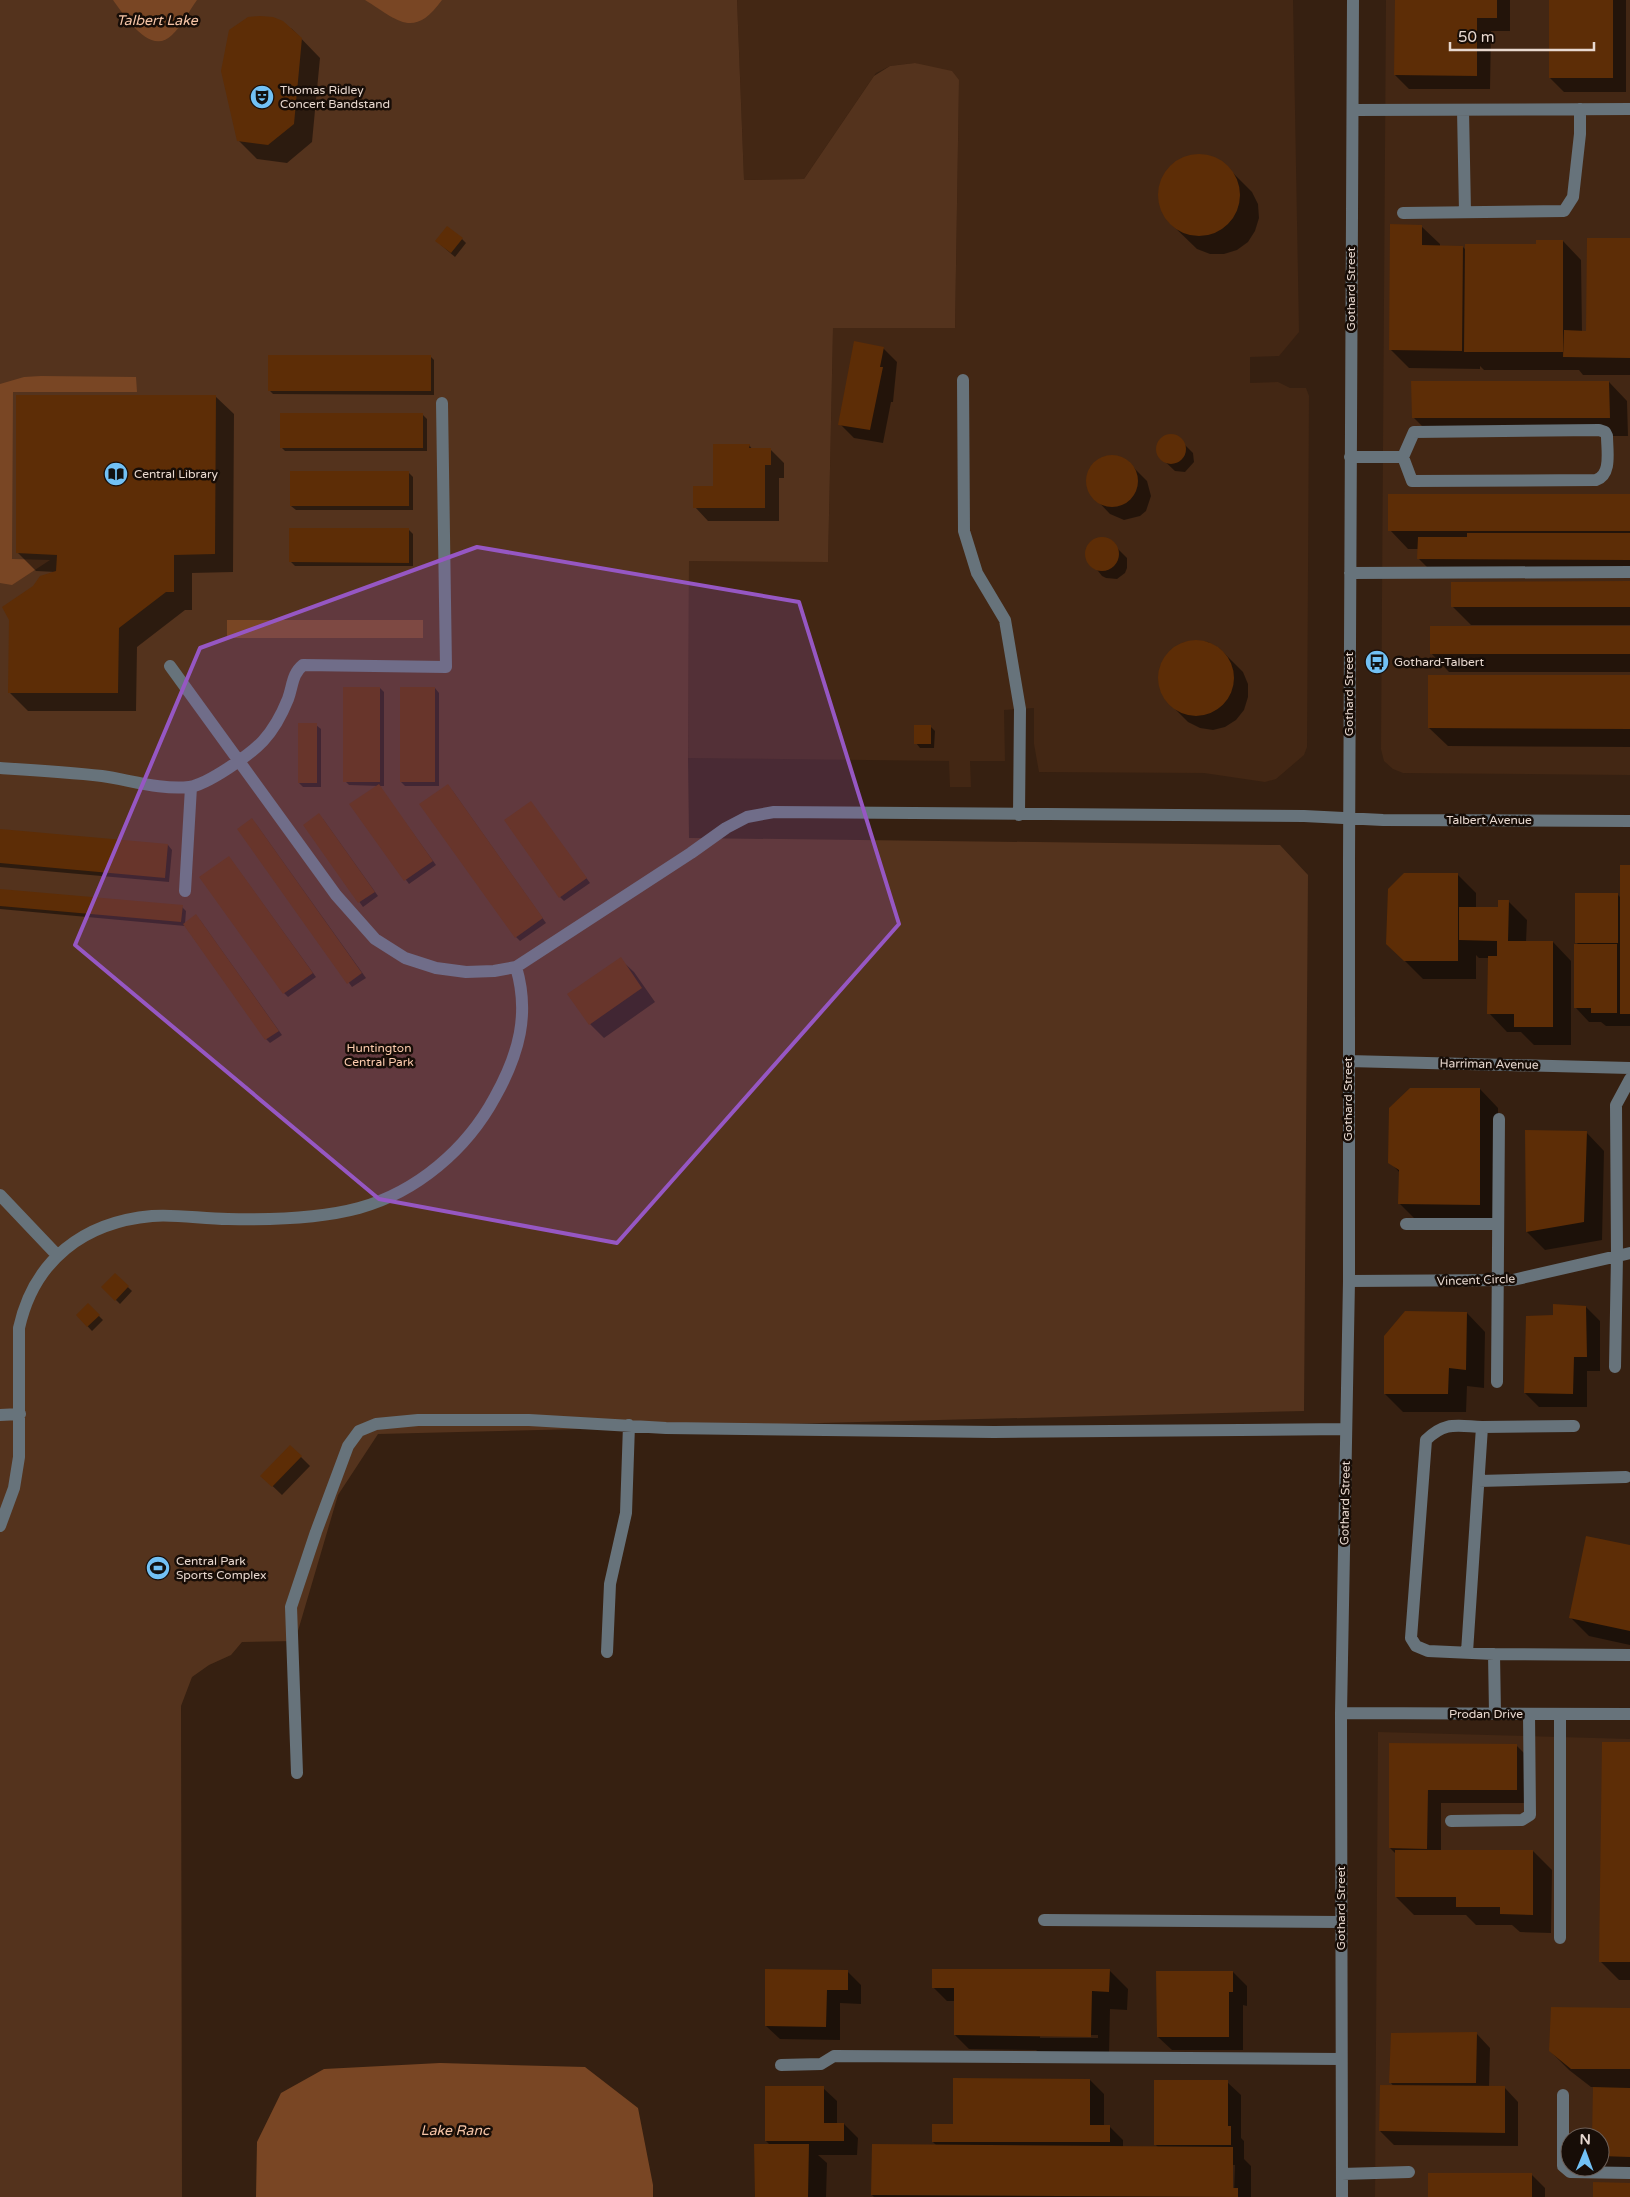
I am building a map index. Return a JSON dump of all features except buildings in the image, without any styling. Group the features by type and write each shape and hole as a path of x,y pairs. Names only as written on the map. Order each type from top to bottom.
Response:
{"street":[{"name":"Gothard Street","path":"1342,2197 1341,1713 1349,1281 1348,1061 1353,0"},
{"path":"1403,213 1564,211 1573,197 1580,134 1580,109"},
{"path":"1352,110 1630,109"},
{"path":"1463,110 1465,212"},
{"path":"963,380 964,531 977,573 1005,620 1020,708 1019,815"},
{"path":"0,768 102,776 173,787 191,787 214,776 258,746 274,728 288,699 295,671 303,665 446,667 442,403"},
{"path":"1599,430 1605,432 1607,436 1606,473 1603,478 1596,480 1412,481 1403,457 1414,432 1599,430"},
{"path":"1350,457 1403,457"},
{"path":"1350,573 1630,572"},
{"path":"0,1526 14,1488 19,1457 19,1328 24,1308 41,1273 57,1255 82,1236 116,1221 154,1216 227,1219 298,1218 359,1208 406,1189 452,1155 486,1114 504,1082 515,1051 523,1016 524,1000 516,966 494,971 466,972 436,968 405,958 375,939 336,895 170,666"},
{"path":"185,891 191,787"},
{"name":"Talbert Avenue","path":"516,966 691,853 726,828 747,817 774,812 1630,821"},
{"name":"Harriman Avenue","path":"1348,1061 1630,1068"},
{"path":"1615,1367 1624,1255 1616,1104 1630,1079"},
{"path":"1497,1382 1499,1119"},
{"path":"0,1195 57,1255"},
{"path":"1406,1224 1498,1224"},
{"name":"Vincent Circle","path":"1349,1281 1513,1280 1624,1255"},
{"path":"0,1415 20,1414"},
{"path":"297,1773 291,1607 348,1446 359,1431 376,1424 418,1420 529,1420 629,1426 994,1432 1346,1429"},
{"path":"1574,1426 1482,1427 1447,1425 1436,1430 1426,1440 1411,1638 1416,1646 1428,1652 1630,1655"},
{"path":"607,1652 610,1584 626,1513 629,1426"},
{"path":"1468,1652 1482,1427"},
{"path":"1479,1481 1626,1477"},
{"path":"1494,1654 1495,1713"},
{"name":"Prodan Drive","path":"1341,1713 1630,1714"},
{"path":"1451,1821 1522,1820 1530,1815 1529,1714"},
{"path":"1560,1714 1560,1938"},
{"path":"1044,1920 1341,1922"},
{"path":"781,2065 821,2064 834,2056 1341,2059"},
{"path":"1563,2095 1563,2166 1570,2172 1630,2173"},
{"path":"1342,2174 1409,2172"}],"highlighted area":[{"path":"477,547 799,602 899,924 617,1243 379,1199 75,945 200,648"}],"shaded area":[{"path":"737,0 1293,0 1299,332 1279,356 1250,357 1250,383 1278,382 1290,388 1306,388 1309,396 1307,747 1304,755 1276,779 1265,782 1204,773 1039,772 1034,744 1034,708 1004,710 1005,761 970,761 971,787 950,787 949,761 688,758 689,561 828,561 833,328 955,328 959,80 915,63 890,66 876,73 804,179 744,180"},
{"path":"1386,0 1630,0 1630,775 1403,773 1393,769 1384,761 1381,749"},
{"path":"1378,1732 1630,1739 1630,2197 1375,2197"}],"green space":[{"name":"Huntington Central Park","path":"0,0 737,0 744,180 804,179 874,76 890,66 915,63 952,71 959,80 955,328 833,328 828,562 689,561 689,838 1280,845 1308,875 1304,1411 378,1434 338,1495 295,1641 242,1642 231,1655 209,1665 192,1677 181,1706 182,2197 0,2197"}],"water":[{"name":"Talbert Lake","path":"113,0 197,0 172,35 164,40 155,41 138,31"},
{"path":"365,0 442,0 432,12 422,20 414,23 396,19"},
{"path":"24,377 136,377 137,392 13,392 12,559 50,560 12,585 0,583 0,384"},
{"path":"227,620 423,620 423,638 227,638"},
{"name":"Lake Ranc","path":"440,2063 585,2067 638,2108 653,2185 653,2197 256,2197 257,2142 281,2093 324,2069"}],"place":[{"name":"Thomas Ridley Concert Bandstand","path":"262,97"},
{"name":"Central Library","path":"116,474"},
{"name":"Gothard-Talbert","path":"1377,662"},
{"name":"Central Park Sports Complex","path":"158,1568"}]}
